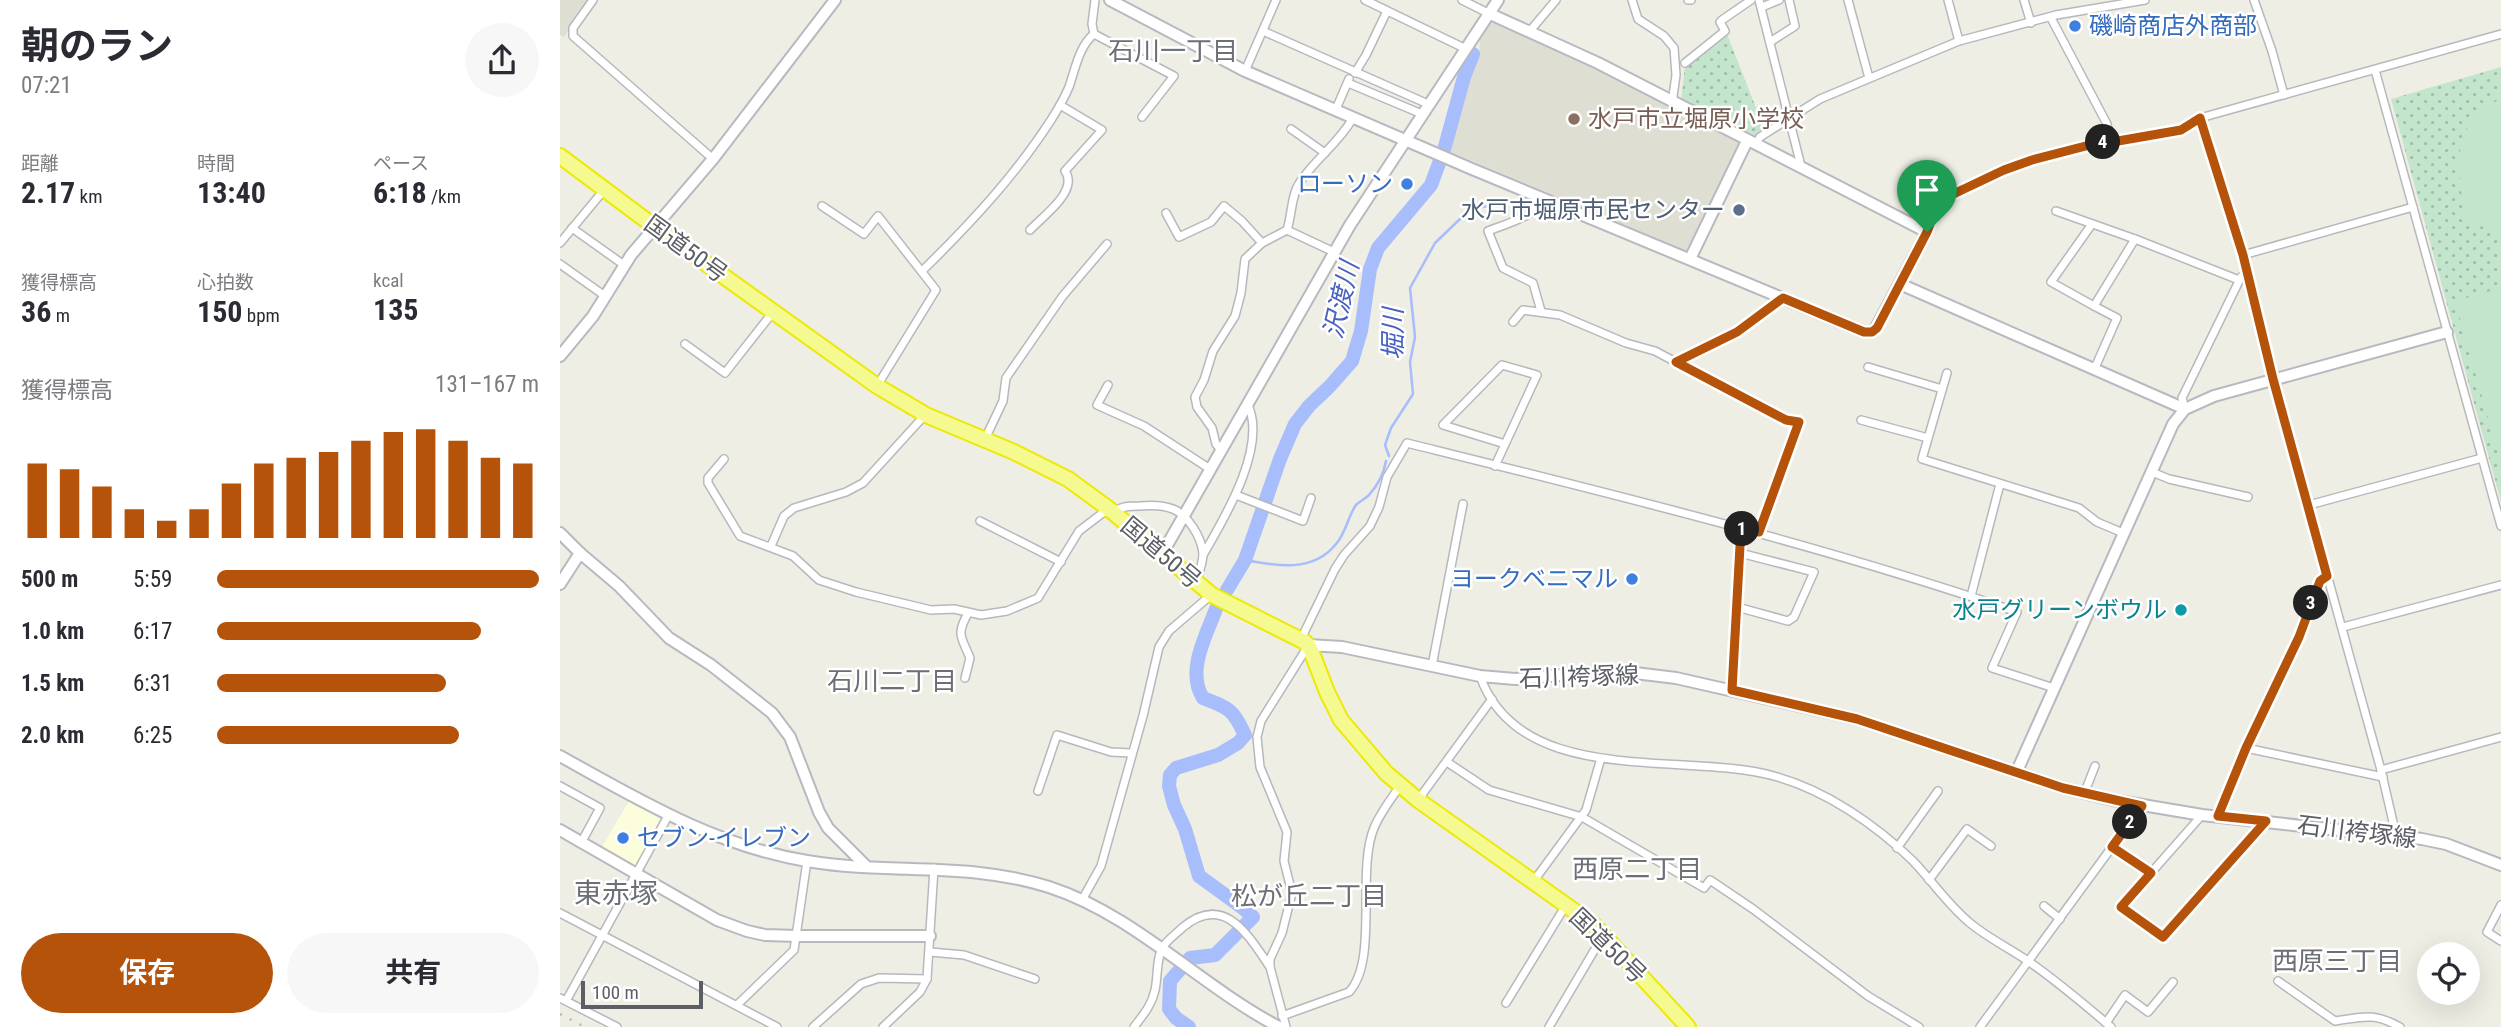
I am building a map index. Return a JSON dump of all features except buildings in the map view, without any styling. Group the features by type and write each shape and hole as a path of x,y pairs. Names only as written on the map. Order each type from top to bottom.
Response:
{"highway":[{"name":"国道50号","path":"560,156 877,386 926,415 1047,467 1081,487 1212,595 1305,642 1341,720 1373,759 1418,800 1566,904 1606,936 1688,1027"}],"street":[{"path":"593,0 573,28 573,36 713,159"},
{"path":"560,356 577,337 624,264 713,159 835,0"},
{"path":"1095,0 1092,24 1094,34 1174,76 1143,117"},
{"path":"1110,0 1245,71 1442,156 1869,333 1877,328 1927,232 1936,208 1945,198 2004,170 2109,140 2118,141 2181,130 2200,118 2501,34"},
{"path":"1245,71 1276,0"},
{"path":"1365,0 1464,48"},
{"path":"1462,0 1598,64 1927,232"},
{"path":"1162,554 1334,252 1497,0"},
{"path":"1530,32 1556,0"},
{"path":"1632,0 1638,19 1664,36 1674,48 1676,75 1672,103"},
{"path":"1685,63 1725,31 1721,20 1751,0"},
{"path":"1779,0 1760,4 1790,119 1799,167"},
{"path":"1770,42 1795,26 1789,0"},
{"path":"1848,0 1869,78"},
{"path":"1948,0 1959,41"},
{"path":"2024,0 2031,23"},
{"path":"1690,259 1751,143 1820,99 1959,41 2114,4 2145,0"},
{"path":"2254,0 2284,95"},
{"path":"1336,110 1387,10"},
{"path":"2051,18 2107,124 2109,140"},
{"path":"1263,31 1425,109"},
{"path":"922,271 978,214 1020,163 1060,105 1088,38 1094,34"},
{"path":"2375,70 2501,526"},
{"path":"1348,83 1425,109"},
{"path":"1030,230 1065,192 1070,184 1070,177 1065,171 1102,130 1060,105"},
{"path":"1220,450 1212,428 1197,407 1195,397 1204,380 1213,351 1235,316 1245,259 1262,243 1287,230 1299,183 1343,135 1353,118"},
{"path":"2200,118 2243,255 2273,379 2343,627 2396,835"},
{"path":"1291,129 1325,153"},
{"path":"560,243 605,189"},
{"path":"1541,311 1533,283 1503,268 1488,231 1530,214 1545,198"},
{"path":"822,206 864,234 878,216 935,287 934,296 877,386"},
{"path":"1166,213 1179,237 1211,222 1224,206 1253,231 1262,243"},
{"path":"2243,255 2413,207"},
{"path":"2056,211 2239,280"},
{"path":"2092,224 2051,282 2117,318 2094,370"},
{"path":"572,228 624,264"},
{"path":"1287,230 1334,252"},
{"path":"2094,306 2135,239"},
{"path":"984,440 1003,401 1006,378 1062,297 1107,244"},
{"path":"560,264 605,296"},
{"path":"2185,409 2182,398 2246,267"},
{"path":"1900,284 2185,409"},
{"path":"1676,362 1737,332 1783,298"},
{"path":"1513,321 1523,310 1560,315 1626,343 1656,351 1786,420 1799,422 1759,532"},
{"path":"685,344 725,373 773,312"},
{"path":"2017,771 2173,424 2185,409 2214,396 2447,332"},
{"path":"1495,466 1506,444 1537,375 1502,365 1443,425 1506,444"},
{"path":"1868,367 1942,389"},
{"path":"1947,373 1922,459 2078,508 2097,522 2123,533"},
{"path":"1108,385 1097,405 1144,426 1210,469"},
{"path":"1196,583 1203,555 1236,495 1248,458 1254,416 1247,403"},
{"path":"771,546 787,512 846,492 863,483 926,415"},
{"path":"1861,419 1928,438"},
{"path":"1280,1021 1270,959 1282,933 1292,893 1284,861 1287,832 1260,767 1257,737 1261,721 1305,642 1335,569 1343,555 1370,526 1380,507 1387,477 1407,443 1759,532 1906,574 2017,612 1992,668 2054,688"},
{"path":"2309,505 2482,458"},
{"path":"724,459 708,478 708,482 740,536 793,556 819,580 931,610 995,614 1038,598 1079,531 1121,507 1153,505 1173,509 1184,515 1200,542 1203,555"},
{"path":"2151,472 2169,479 2248,498"},
{"path":"1971,596 2000,484"},
{"path":"1236,495 1303,521 1311,498"},
{"path":"1432,666 1463,504"},
{"path":"980,521 1061,562"},
{"path":"1732,690 1741,528"},
{"path":"560,533 619,586 670,638 711,665 772,713 790,737 819,812 828,828 866,866"},
{"path":"560,584 580,553"},
{"path":"1737,607 1788,621 1794,617 1814,572 1740,553"},
{"path":"2218,816 2246,748 2299,637 2320,581 2327,576"},
{"path":"2343,627 2501,585"},
{"path":"1082,900 1101,866 1143,716 1156,657 1164,638 1184,616 1212,595"},
{"path":"965,678 970,658 961,639 960,629 968,613"},
{"name":"石川袴塚線","path":"1305,642 1342,647 1480,676 1515,679 1597,672 1676,678 1857,719 2084,794 2203,815 2396,835 2446,844 2501,865"},
{"path":"1480,676 1502,713 1534,738 1562,748 1601,758 1743,770 1778,777 1811,789 1835,802 1897,848 1971,924 2053,979 2109,1025 2126,995 2148,1012 2173,982"},
{"path":"1418,800 1492,698"},
{"path":"1038,791 1057,735 1111,752 1131,753"},
{"path":"2246,748 2382,774 2501,737"},
{"path":"560,756 668,816 729,842 807,861 959,869 1017,878 1082,900 1113,916 1209,983 1280,1021 1286,1027"},
{"path":"1533,882 1586,810 1601,758"},
{"path":"1447,762 1489,790 1582,817 1704,888 1710,880 1857,988 1919,1027"},
{"path":"2084,794 2095,766"},
{"path":"560,786 600,808 582,843"},
{"path":"1280,1021 1349,992 1356,985 1362,962 1367,914 1366,870 1374,828 1400,786"},
{"path":"1897,848 1937,792"},
{"path":"1980,1027 2142,806"},
{"path":"2203,815 2121,907 2163,937 2266,821"},
{"path":"617,1027 563,999 603,935 668,816"},
{"path":"1929,880 1967,829 1991,846"},
{"path":"560,830 733,927 765,935 930,936"},
{"path":"2112,847 2151,873"},
{"path":"737,1005 790,956 798,936 807,861"},
{"path":"885,1026 920,992 927,979 934,868"},
{"path":"1506,1003 1566,904"},
{"path":"2501,905 2487,932 2501,941"},
{"path":"2044,906 2060,919"},
{"path":"560,913 777,1027"},
{"path":"1134,1027 1151,1004 1161,949 1189,923 1200,917 1219,914 1237,924 1270,967"},
{"path":"1549,1027 1598,944 1606,936"},
{"path":"930,952 964,955 1035,979"},
{"path":"813,1027 861,984 879,978 927,979"},
{"path":"2278,981 2334,1021 2374,1016 2400,1027"}],"shaded area":[{"path":"560,0 589,0 564,37 560,35"},
{"name":"水戸市立堀原小学校","path":"1492,21 1598,70 1739,143 1740,147 1689,250 1451,152 1453,142 1449,140 1479,55 1480,39"},
{"path":"1727,34 1765,131 1756,136 1681,101 1685,66"},
{"path":"2501,67 2501,502 2391,99"},
{"path":"2501,99 2501,230 2472,225 2469,221 2463,204 2459,161 2460,148 2469,125 2488,106"},
{"path":"2501,288 2501,464 2455,301"},
{"path":"629,801 660,819 636,865 632,866 601,848"}],"waterway":[{"name":"沢渡川","path":"1227,590 1245,560 1295,424 1352,361 1361,331 1370,269 1378,248 1431,185 1473,54"},
{"name":"堀川","path":"1389,456 1385,445 1391,428 1413,394 1410,362 1415,337 1410,288 1435,243 1461,218 1482,207 1526,199 1537,204"},
{"name":"堀川","path":"1245,560 1294,565 1316,560 1327,553 1339,540 1356,505 1375,488 1386,461"},
{"name":"沢渡川","path":"1189,1027 1169,1009 1170,981 1190,958 1215,955 1253,917 1199,876 1169,786 1170,775 1176,768 1218,755 1238,743 1245,735 1233,715 1225,707 1203,698 1198,688 1196,676 1199,654 1216,609"}],"railway":[{"path":"560,1014 585,1027"}],"place":[{"name":"磯崎商店外商部","path":"2075,26"},
{"name":"水戸市立堀原小学校","path":"1574,119"},
{"name":"ローソン","path":"1407,184"},
{"name":"水戸市堀原市民センター","path":"1739,210"},
{"name":"ヨークベニマル","path":"1632,579"},
{"name":"水戸グリーンボウル","path":"2181,610"},
{"name":"セブン-イレブン","path":"623,838"}],"district":[{"name":"石川一丁目","path":"1173,51"},
{"name":"石川二丁目","path":"892,681"},
{"name":"西原二丁目","path":"1637,869"},
{"name":"東赤塚","path":"616,893"},
{"name":"松が丘二丁目","path":"1309,896"},
{"name":"西原三丁目","path":"2337,961"}],"route":[{"path":"2200,118 2243,255 2273,379 2327,576 2320,581 2299,637 2246,748 2218,816 2266,821 2163,937 2121,907 2151,873 2112,847 2142,806 2063,788 1857,719 1732,690 1741,528 1759,532 1799,422 1794,419 1786,420 1676,362 1737,332 1783,298 1864,332 1872,332 1877,328 1927,232 1939,202 2004,170 2109,140 2118,141 2181,130 2200,118"}]}
